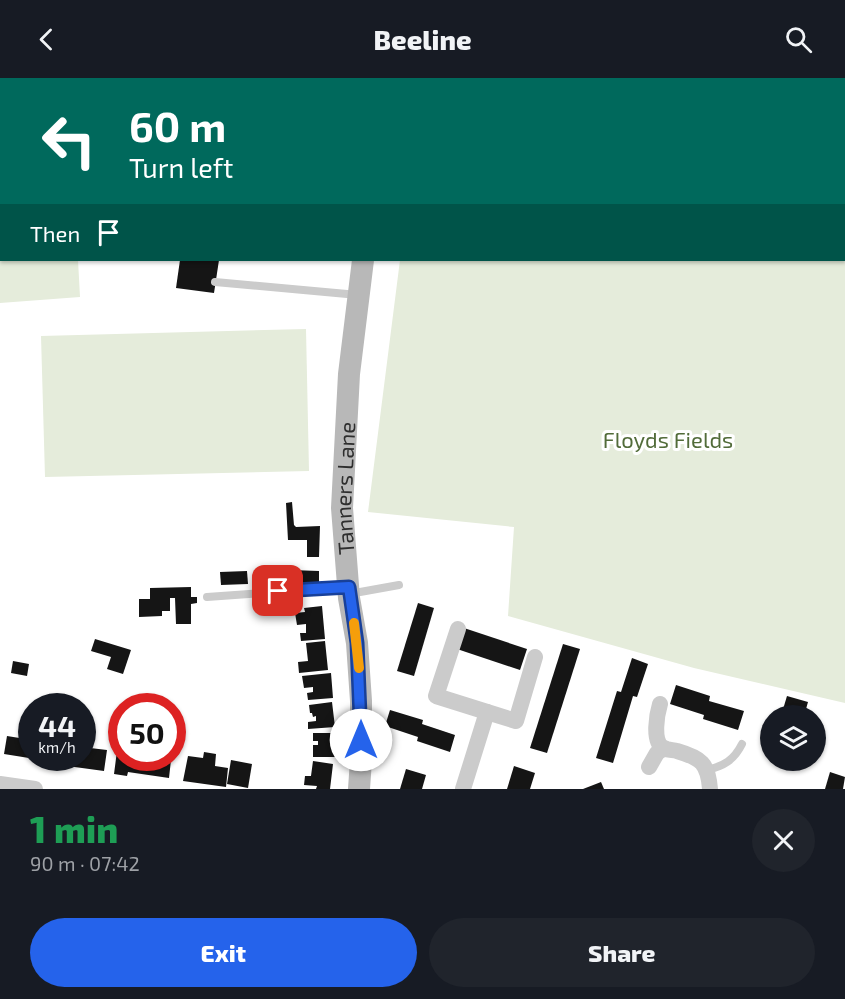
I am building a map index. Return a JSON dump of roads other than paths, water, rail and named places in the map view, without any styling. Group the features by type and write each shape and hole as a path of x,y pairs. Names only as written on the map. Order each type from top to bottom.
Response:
{"main road":[{"name":"Tanners Lane","path":"359,789 361,701 342,508 349,374 363,261"}],"street":[{"path":"458,629 436,696 516,721 535,657"},
{"path":"660,704 655,720 660,744 664,748 692,755 701,761 707,770 710,789"},
{"path":"463,789 487,712"},
{"path":"649,767 652,759 664,748"},
{"path":"0,784 35,789"}],"lane":[{"path":"215,282 358,295"},
{"path":"207,597 349,591 399,585"},
{"path":"707,770 728,763 738,753 742,744"}],"park label":[{"name":"Floyds Fields","path":"668,439"}]}
